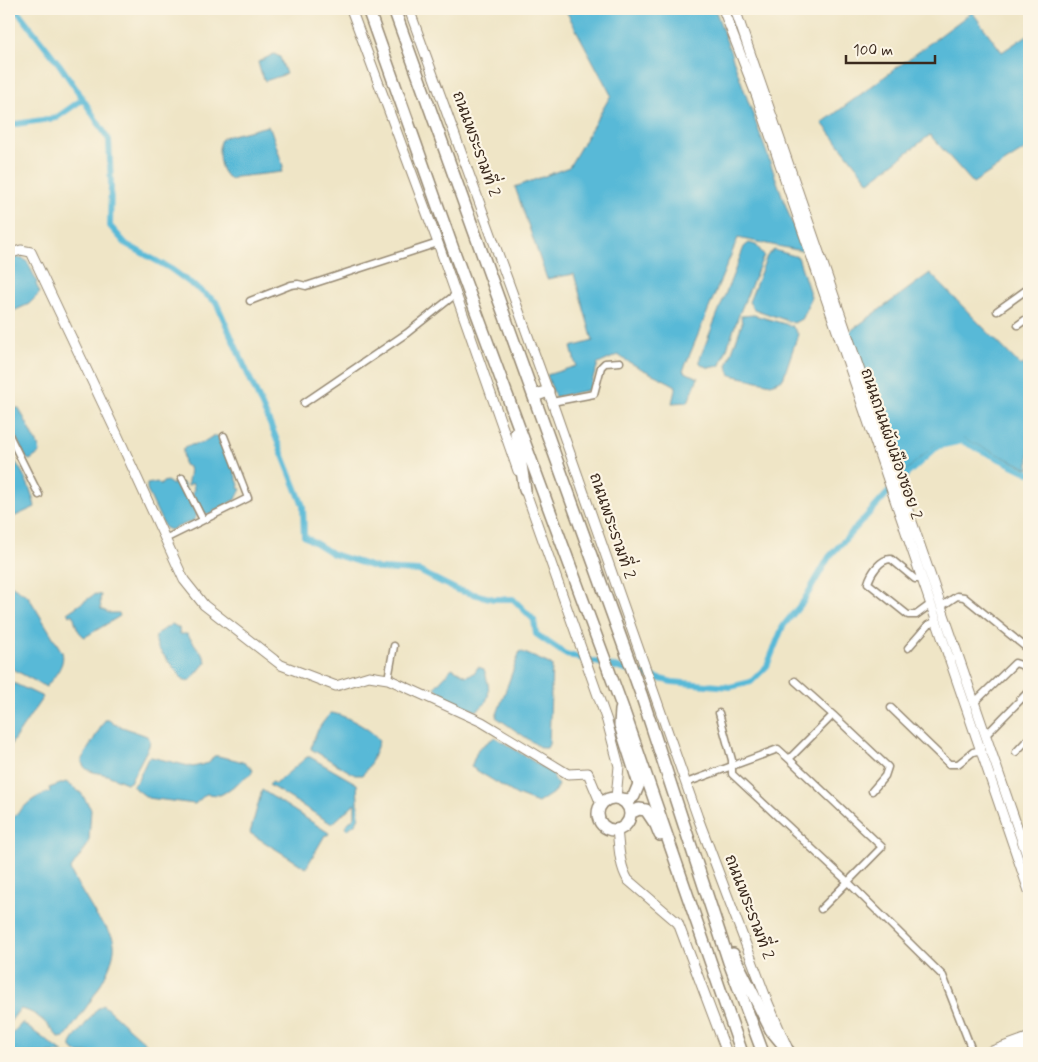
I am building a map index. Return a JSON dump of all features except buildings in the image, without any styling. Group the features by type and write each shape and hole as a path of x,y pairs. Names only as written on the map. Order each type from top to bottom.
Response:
{"highway":[{"path":"368,9 453,249 622,706 691,903 740,1053"},
{"name":"ถนนพระรามที่ 2","path":"394,9 641,694 729,962 763,1053"},
{"path":"534,396 550,396"},
{"path":"511,404 525,490"},
{"path":"618,798 626,803 630,813 626,823 617,829 606,828 599,820 598,809 601,804 610,798 618,798 629,800 634,796 639,784 620,725 622,706"},
{"path":"630,813 639,809 646,810 656,825 674,873 691,903"},
{"path":"714,916 771,1030 789,1053"},
{"path":"713,968 729,962 772,1053"},
{"path":"1012,1053 1029,1047"}],"main road":[{"path":"988,1053 1029,1038"}],"street":[{"path":"351,9 438,243 607,721 619,766 618,798"},
{"name":"ถนนพระรามที่ 2","path":"409,9 550,396 686,784 745,944 789,1053"},
{"name":"ถนนถนนผังเมืองซอย 2","path":"722,9 749,65"},
{"name":"ถนนถนนผังเมืองซอย 2","path":"735,9 749,65 899,499 942,606 1029,861"},
{"path":"250,301 291,285 306,286 438,243"},
{"path":"9,254 21,250 31,252 184,580 204,605 281,665 336,686 369,676 388,679 482,722 568,774 588,773 601,804"},
{"path":"997,311 1029,288"},
{"path":"304,403 408,333 456,294"},
{"path":"1018,325 1029,316"},
{"path":"550,396 594,394 601,367 605,363 620,362"},
{"path":"9,435 39,495"},
{"path":"165,539 248,498 224,436"},
{"path":"182,478 203,520"},
{"name":"ถนนถนนผังเมืองซอย 2","path":"899,499 922,579 1029,891"},
{"path":"922,579 915,580 891,559 888,559 882,562 870,576 868,583 908,615 916,615 931,604"},
{"path":"942,606 957,596 964,597 1029,650"},
{"path":"908,648 928,625 937,621"},
{"path":"388,679 394,646"},
{"path":"975,702 1014,663 1021,665 1029,672"},
{"path":"795,681 888,767 885,776 872,791"},
{"path":"986,735 1029,691"},
{"path":"891,708 949,764 958,764 973,752 981,750"},
{"path":"719,713 732,760 732,774 848,882 943,976 973,1053"},
{"path":"789,759 833,715"},
{"path":"1016,752 1029,738"},
{"path":"686,784 778,749 789,759 882,847 821,909"},
{"path":"617,829 620,855 624,873 628,880 678,923 726,1053"}],"water":[{"path":"565,9 715,9 802,251 738,238 683,371 698,378 688,402 672,403 676,386 618,355 598,364 589,390 555,397 547,375 576,366 571,347 593,341 574,274 547,279 515,187 569,167 611,95"},
{"path":"972,12 1002,52 1029,34 1029,147 973,183 930,135 869,182 822,123"},
{"path":"274,54 280,57 286,74 265,81 258,62"},
{"path":"268,126 283,166 282,172 231,179 227,176 220,162 220,141 224,137"},
{"path":"749,243 756,245 764,255 740,312 721,365 705,366 700,363 700,358 744,247"},
{"path":"774,250 798,257 811,297 803,318 794,323 754,309 749,302 767,256"},
{"path":"14,257 23,258 28,263 40,293 29,304 9,313 9,260"},
{"path":"930,273 1021,366 1029,360 1029,469 964,439 935,445 900,476 849,332"},
{"path":"754,315 792,326 798,334 783,379 771,384 731,375 727,366 742,324 741,316"},
{"path":"19,408 39,447 40,453 30,460 26,458 9,423 9,412"},
{"path":"213,436 218,436 220,445 225,446 239,485 238,488 241,489 236,499 214,511 212,515 202,511 192,493 194,489 193,484 188,486 189,467 184,465 183,450 186,446 202,443"},
{"path":"9,459 14,460 24,476 35,507 9,519"},
{"path":"167,481 173,485 174,482 183,483 197,515 193,521 170,530 165,528 147,490 147,484 157,482 161,485"},
{"path":"9,584 28,596 62,652 61,666 46,687 9,667"},
{"path":"95,594 101,595 101,609 109,613 119,613 120,616 85,637 78,630 73,614 70,616 67,613"},
{"path":"172,624 179,628 180,634 187,634 205,658 206,662 191,680 184,681 158,648 155,639 157,634"},
{"path":"520,651 552,665 549,744 547,748 541,748 496,717"},
{"path":"478,667 484,669 489,692 486,702 476,711 447,699 435,687 452,668 466,676 474,673"},
{"path":"9,681 43,697 9,747"},
{"path":"331,713 358,723 371,732 379,741 370,764 362,775 355,775 311,749 318,730"},
{"path":"105,720 147,736 150,740 149,746 130,782 127,783 84,767 82,759"},
{"path":"495,737 553,774 558,785 556,791 538,803 517,795 471,767 478,749"},
{"path":"214,756 242,762 253,770 251,774 224,793 220,795 206,794 195,804 148,798 132,786 138,780 148,758 151,757 193,767 209,763"},
{"path":"307,757 357,784 359,817 356,823 347,830 345,826 355,816 355,803 332,824 269,785 272,782 275,784"},
{"path":"66,782 81,793 91,809 87,846 70,870 97,917 112,936 114,949 111,961 98,990 65,1037 59,1038 42,1020 26,1010 20,1009 9,1023 9,822 32,800 50,792 49,788"},
{"path":"262,790 329,833 325,835 306,868 250,833"},
{"path":"103,1005 149,1046 195,1053 78,1053 71,1048 73,1040 97,1009"},
{"path":"22,1023 64,1053 9,1053 9,1037"}],"waterway":[{"path":"9,125 56,118 83,99 59,64 16,9"},
{"path":"83,99 109,140 110,226 126,244 171,269 216,302 274,433 303,506 304,536 333,554 380,569 419,571 457,590 494,599 513,599 534,620 536,634 565,654 672,682 730,687 751,682 767,666 783,626 803,602 829,557 896,484 938,446 962,441 1029,473"}]}
